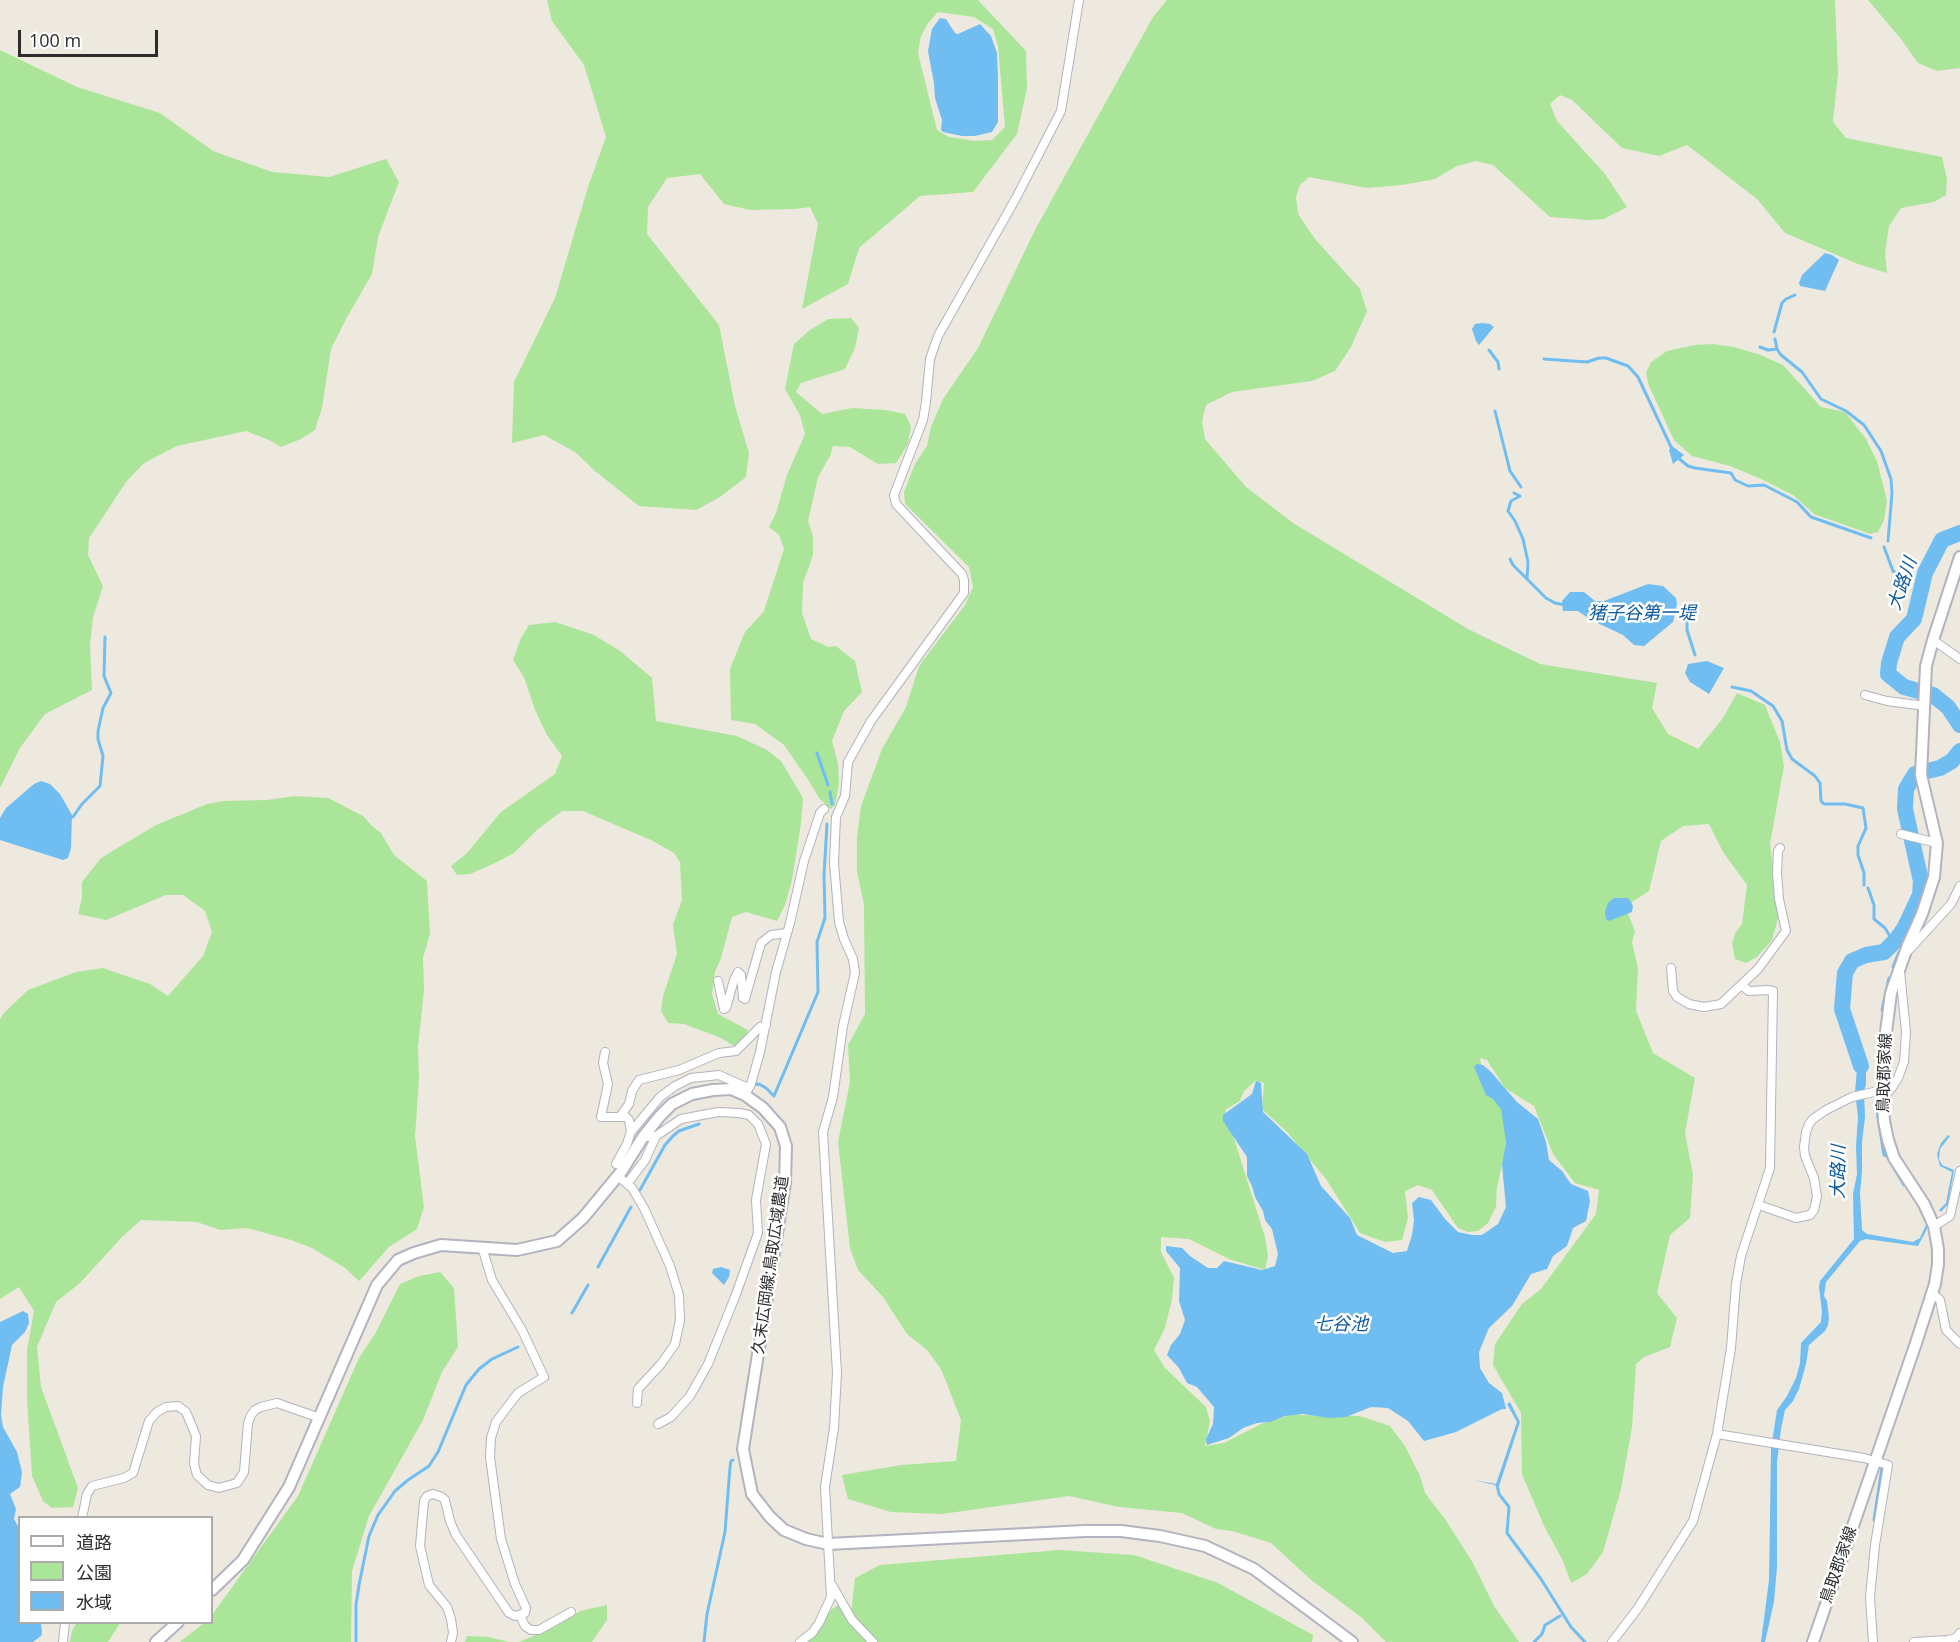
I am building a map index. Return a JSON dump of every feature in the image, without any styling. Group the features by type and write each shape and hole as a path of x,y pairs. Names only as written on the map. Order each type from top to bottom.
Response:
{"street":[{"path":"800,1642 812,1633 825,1613 831,1597 825,1487 834,1428 837,1373 823,1132 833,1097 843,1026 855,973 853,959 843,939 839,922 834,863 834,826 838,810 846,796 848,762 871,721 964,593 962,574 896,504 894,495 922,420 930,360 938,336 1016,198 1061,111 1079,0"},
{"name":"鳥取郡家線","path":"1813,1642 1932,1293 1938,1264 1934,1226 1924,1204 1894,1158 1884,1121 1882,1094 1885,1040 1891,993 1934,877 1937,843 1921,771 1926,666 1960,558"},
{"path":"1933,640 1960,659"},
{"path":"1951,652 1960,647"},
{"path":"1865,695 1887,701 1925,698"},
{"path":"616,1164 631,1132 660,1097 675,1086 691,1078 719,1075 747,1092 760,1052 776,972 804,861 820,813 824,809"},
{"path":"1901,834 1937,843"},
{"path":"1671,968 1673,991 1677,997 1689,1004 1704,1007 1721,1004 1758,969 1786,931 1776,873 1780,849"},
{"path":"1759,1205 1796,1218 1810,1215 1814,1210 1817,1196 1804,1147 1809,1124 1826,1110 1852,1097 1882,1094 1891,1089 1904,1062 1906,1032 1902,962 1951,904 1960,886"},
{"path":"718,981 724,1009 726,1009 738,972 745,999 761,943 771,935 787,933"},
{"path":"1612,1642 1638,1608 1689,1528 1717,1434 1731,1348 1736,1284 1741,1256 1770,1168 1774,996 1772,990 1749,991 1741,985"},
{"path":"621,1116 639,1080 679,1070 698,1063 708,1056 736,1051 760,1026 766,1025"},
{"path":"605,1052 603,1063 608,1084 600,1113 601,1117 626,1117 629,1120 631,1132"},
{"name":"久末広岡線;鳥取広域農道","path":"213,1589 243,1560 289,1487 377,1285 398,1260 441,1245 517,1250 557,1241 583,1218 618,1176 643,1137 672,1104 692,1094 731,1089 747,1092 780,1127 786,1146 785,1183 743,1449 752,1494 770,1517 784,1530 806,1539 828,1544 1085,1531 1121,1531 1160,1536 1205,1546 1254,1569 1352,1642"},
{"path":"643,1137 656,1136 681,1119 718,1112 739,1113 749,1115 758,1124 766,1144 756,1200 758,1233 735,1297 708,1364 694,1388 671,1417 658,1424"},
{"path":"627,1184 645,1160 656,1136"},
{"path":"1934,1226 1950,1216 1960,1171"},
{"path":"618,1176 632,1188 644,1208 670,1266 679,1294 680,1320 675,1344 661,1364 638,1389 637,1403"},
{"path":"451,1642 453,1633 451,1619 447,1607 429,1585 420,1546 422,1506 427,1496 438,1495 445,1500 456,1535 509,1613 515,1616 525,1613 501,1539 490,1457 490,1438 496,1422 518,1393 544,1377 522,1330 492,1280 482,1247"},
{"path":"1932,1293 1940,1300 1946,1330 1960,1344"},
{"path":"82,1516 87,1494 92,1486 124,1478 134,1473 149,1421 157,1412 166,1407 178,1406 186,1412 196,1436 194,1464 197,1474 208,1485 219,1488 226,1488 237,1483 244,1472 248,1423 255,1410 277,1403 320,1418"},
{"path":"1717,1434 1888,1465 1875,1545 1870,1597 1873,1642"},
{"path":"830,1582 852,1620 873,1642"},
{"path":"520,1615 525,1626 531,1630 539,1630 571,1612"},
{"path":"63,1642 65,1624"},
{"path":"156,1642 177,1624"},
{"path":"1914,1642 1947,1640 1956,1638 1960,1633"}],"green space":[{"path":"547,0 978,0 1026,51 1027,88 1017,134 973,192 920,196 859,248 848,284 802,309 818,224 810,207 750,210 724,204 700,174 667,178 648,207 647,234 719,325 735,406 749,453 746,477 720,497 696,510 639,506 575,452 544,435 512,443 514,382 555,298 588,187 606,137 584,65 552,21","holes":["938,12 974,17 993,29 998,46 1005,127 992,140 976,141 949,137 937,130 918,53 921,36 928,23"]},
{"path":"1167,0 1835,0 1838,73 1833,122 1846,138 1942,157 1947,179 1946,195 1934,202 1901,208 1889,226 1885,253 1887,273 1858,264 1785,233 1757,199 1687,145 1659,156 1622,148 1572,100 1560,95 1550,104 1557,121 1605,174 1627,207 1604,219 1550,217 1493,165 1476,161 1457,166 1435,179 1402,185 1367,188 1309,177 1300,185 1296,197 1298,214 1315,239 1360,289 1367,311 1351,347 1335,371 1312,381 1232,392 1206,405 1202,421 1205,439 1246,487 1293,523 1468,629 1540,664 1657,683 1652,708 1668,734 1698,749 1723,718 1737,693 1765,705 1780,742 1784,766 1770,844 1779,915 1772,940 1757,957 1746,963 1735,959 1732,943 1742,924 1747,885 1723,852 1709,824 1683,826 1661,841 1649,891 1629,904 1628,913 1635,932 1632,942 1638,968 1636,1011 1653,1053 1695,1078 1685,1133 1693,1175 1690,1218 1670,1235 1657,1293 1677,1318 1670,1347 1644,1357 1636,1364 1632,1427 1621,1489 1603,1552 1587,1574 1571,1583 1562,1559 1544,1526 1522,1474 1521,1413 1493,1365 1495,1344 1522,1304 1541,1289 1596,1214 1599,1190 1575,1183 1553,1154 1534,1106 1505,1088 1487,1060 1480,1058 1483,1076 1499,1094 1508,1122 1497,1187 1496,1207 1488,1223 1478,1231 1468,1232 1458,1228 1432,1190 1418,1185 1405,1191 1408,1218 1402,1240 1385,1242 1360,1233 1326,1179 1287,1132 1262,1109 1264,1083 1255,1081 1244,1091 1240,1101 1225,1110 1265,1237 1268,1256 1265,1270 1229,1259 1189,1239 1161,1237 1161,1252 1174,1278 1165,1328 1154,1350 1165,1368 1206,1407 1210,1421 1205,1446 1224,1443 1261,1424 1290,1415 1360,1416 1390,1426 1405,1446 1420,1476 1425,1493 1473,1563 1494,1606 1519,1642 1386,1642 1361,1617 1310,1579 1271,1543 1232,1531 1216,1529 1182,1513 1119,1507 1069,1496 942,1514 891,1512 848,1499 842,1475 901,1465 956,1461 961,1420 941,1369 927,1350 907,1334 883,1297 858,1270 850,1248 838,1142 850,1082 848,1045 865,1014 864,904 857,872 857,837 861,806 882,749 906,707 919,666 965,605 973,587 969,567 905,504 904,492 915,464 927,446 931,427 943,399 978,348 1036,228 1153,17"},
{"path":"1868,0 1960,0 1960,68 1937,71 1918,63"},
{"path":"0,50 77,87 160,113 213,151 272,172 329,177 386,159 399,182 378,237 372,274 331,349 322,408 315,430 281,447 246,431 177,446 144,463 126,482 89,538 88,555 103,586 93,617 90,644 92,690 45,714 20,748 0,788"},
{"path":"851,318 859,328 855,348 845,369 801,383 796,392 822,414 852,408 886,410 905,414 911,426 908,444 896,463 878,464 850,447 833,446 818,477 808,521 813,536 813,555 803,583 802,613 811,639 828,647 836,646 855,661 862,692 844,711 832,741 838,764 839,784 835,805 831,809 819,798 784,745 755,724 731,720 730,669 745,632 764,611 784,549 779,535 769,527 776,513 787,475 805,434 800,415 785,389 794,344 810,330 828,319"},
{"path":"1713,344 1758,354 1783,365 1821,407 1845,412 1866,439 1877,461 1887,501 1884,520 1878,532 1870,534 1814,514 1793,495 1730,466 1692,456 1674,440 1649,386 1646,373 1651,362 1667,351"},
{"path":"555,622 594,635 620,651 652,678 656,721 737,736 767,750 781,761 803,798 792,880 785,905 777,921 746,912 732,917 715,972 712,994 718,1014 748,1030 746,1036 734,1046 721,1038 684,1024 668,1023 661,1011 663,996 677,954 673,925 682,900 680,862 674,853 653,841 583,811 562,811 537,830 514,853 495,863 470,874 457,875 451,866 466,854 501,812 555,774 562,756 547,735 535,710 524,677 513,660 521,638 529,625"},
{"path":"295,796 328,798 363,816 381,833 394,855 427,881 430,933 423,958 424,990 418,1047 419,1079 415,1136 424,1207 417,1229 389,1247 359,1281 345,1268 312,1248 291,1240 247,1228 220,1230 197,1222 141,1220 123,1236 80,1283 56,1302 37,1347 41,1387 78,1488 73,1507 52,1508 43,1501 32,1476 27,1400 27,1350 34,1311 19,1287 0,1299 0,1019 28,990 76,972 103,968 150,984 168,996 203,956 212,932 205,911 183,895 166,895 106,920 78,914 82,898 82,882 101,858 156,825 207,804"},
{"path":"440,1272 454,1288 458,1347 442,1372 423,1420 369,1516 352,1571 351,1642 180,1642 203,1624 213,1624 213,1614 298,1496 359,1358 375,1334 400,1284 419,1276"},
{"path":"1059,1550 1134,1555 1218,1583 1313,1635 1312,1642 878,1642 851,1615 855,1578 880,1565"},
{"path":"607,1605 607,1620 592,1642 519,1642 555,1627 580,1611"},
{"path":"838,1605 870,1642 805,1642 831,1610"},
{"path":"76,1624 119,1624 108,1642 70,1642"},
{"path":"467,1636 489,1637 509,1642 465,1642"}],"water":[{"path":"940,18 946,19 955,33 958,34 980,24 991,36 997,53 998,81 998,122 992,132 962,136 941,130 942,120 935,98 928,51 932,29"},
{"path":"1825,253 1839,260 1825,291 1800,286 1802,275"},
{"path":"1482,323 1494,327 1479,345 1472,329 1475,324"},
{"path":"1672,446 1684,455 1673,464 1669,450"},
{"name":"猪子谷第一堤","path":"1648,584 1663,586 1676,598 1677,604 1673,622 1644,646 1634,645 1623,635 1591,620 1578,611 1563,611 1562,601 1570,592 1584,592 1595,601 1604,601"},
{"path":"1707,661 1724,668 1709,694 1690,682 1685,673 1688,664"},
{"path":"41,781 50,784 60,794 72,815 71,848 68,858 63,860 0,840 0,818 6,808 34,784"},
{"path":"1614,898 1630,900 1633,906 1632,912 1609,921 1606,919 1605,912 1608,903"},
{"path":"1859,1044 1865,1057 1866,1067 1860,1193 1862,1230 1867,1234 1913,1242 1920,1238 1926,1225 1928,1227 1918,1246 1866,1239 1860,1241 1826,1282 1824,1296 1827,1301 1828,1325 1825,1331 1809,1345 1799,1389 1785,1410 1781,1429 1777,1462 1777,1567 1774,1602 1765,1642 1761,1642 1769,1580 1771,1449 1777,1410 1796,1378 1800,1363 1801,1343 1821,1322 1820,1281 1854,1239 1853,1194 1857,1174 1858,1117 1855,1092 1858,1057 1854,1048"},
{"name":"七谷池","path":"1477,1064 1483,1065 1491,1072 1517,1102 1538,1119 1549,1160 1562,1171 1571,1184 1588,1191 1590,1201 1586,1221 1573,1228 1567,1246 1553,1256 1547,1269 1531,1274 1512,1306 1489,1328 1479,1352 1480,1368 1489,1383 1502,1393 1506,1409 1456,1432 1424,1441 1408,1421 1388,1408 1371,1407 1346,1417 1329,1418 1303,1414 1285,1416 1243,1428 1229,1438 1207,1445 1206,1439 1213,1424 1214,1407 1197,1387 1187,1383 1179,1368 1167,1355 1171,1345 1180,1334 1185,1320 1179,1301 1180,1268 1166,1251 1166,1246 1182,1248 1208,1268 1217,1268 1224,1261 1262,1270 1275,1266 1278,1254 1272,1229 1265,1220 1247,1176 1247,1157 1223,1121 1223,1115 1252,1094 1256,1081 1261,1083 1263,1112 1307,1154 1321,1186 1350,1218 1357,1235 1393,1253 1407,1251 1414,1220 1412,1203 1419,1197 1431,1200 1458,1232 1472,1235 1482,1235 1498,1224 1506,1207 1502,1165 1506,1142 1501,1109 1493,1099 1486,1095 1474,1067"},
{"path":"1948,1135 1950,1136 1940,1149 1939,1159 1942,1165 1954,1170 1948,1204 1941,1212 1939,1210 1946,1203 1952,1172 1940,1166 1937,1154 1941,1143"},
{"path":"721,1267 730,1270 724,1285 712,1273 713,1269"},
{"path":"23,1311 28,1314 29,1323 25,1332 12,1345 3,1387 1,1415 3,1427 17,1452 22,1472 20,1487 10,1494 16,1509 14,1519 18,1526 18,1624 41,1624 41,1636 33,1642 0,1642 0,1322"},
{"path":"1510,1402 1520,1422 1499,1486 1474,1480 1496,1484 1517,1422 1507,1404"}],"waterway":[{"path":"1774,332 1782,303 1795,295"},
{"path":"1775,339 1781,355 1802,372 1821,399 1846,411 1864,425 1881,451 1891,479 1888,541"},
{"path":"1760,347 1768,350 1777,349"},
{"path":"1489,350 1498,362 1499,369"},
{"path":"1544,359 1587,362 1606,358 1628,366 1638,377 1672,449"},
{"path":"1495,411 1510,471 1521,487"},
{"path":"1677,457 1688,466 1731,473 1735,480 1748,486 1764,485 1797,502 1811,517 1871,538"},
{"path":"1514,493 1520,496 1511,501 1508,511 1523,539 1528,562 1527,579 1546,598 1565,605"},
{"name":"大路川","path":"1960,533 1942,540 1925,573 1914,619 1897,637 1888,674 1904,687 1933,695 1948,707 1960,725"},
{"path":"1884,547 1893,571 1900,577"},
{"path":"1510,559 1527,579"},
{"path":"1671,612 1685,610 1687,612 1687,630 1695,655"},
{"path":"69,818 73,817 100,786 103,756 98,731 103,708 111,693 104,676 105,637"},
{"path":"1732,687 1751,691 1773,706 1782,721 1787,750 1792,759 1815,776 1820,783 1821,801 1824,804 1845,804 1863,808 1866,828 1858,846 1858,855 1864,873 1864,885"},
{"name":"大路川","path":"1861,1066 1842,1009 1845,973 1852,961 1866,955 1884,952 1905,927 1920,895 1921,881 1905,809 1906,789 1915,774 1940,768 1952,761 1960,751"},
{"path":"817,753 828,785"},
{"path":"830,792 832,804"},
{"path":"753,1085 759,1084 774,1096 818,992 817,942 825,918 824,875 827,824"},
{"path":"1868,888 1874,905 1874,919 1885,928 1891,938"},
{"path":"1902,945 1918,909"},
{"path":"1893,967 1899,952"},
{"path":"1882,1010 1889,978"},
{"path":"1876,1104 1884,1155 1887,1156 1904,1185"},
{"path":"640,1190 665,1145 673,1136 679,1131 699,1124"},
{"path":"598,1267 631,1207"},
{"path":"572,1313 588,1285"},
{"path":"356,1642 356,1605 359,1585 369,1536 378,1515 395,1491 429,1466 438,1452 466,1385 479,1369 492,1359 518,1347"},
{"path":"704,1642 707,1614 725,1532 730,1467 733,1460"},
{"path":"1874,1520 1882,1468"},
{"path":"1497,1485 1499,1494 1509,1507 1507,1533 1541,1579 1571,1627 1585,1642"},
{"path":"1534,1642 1542,1634 1545,1625 1560,1616"}]}
